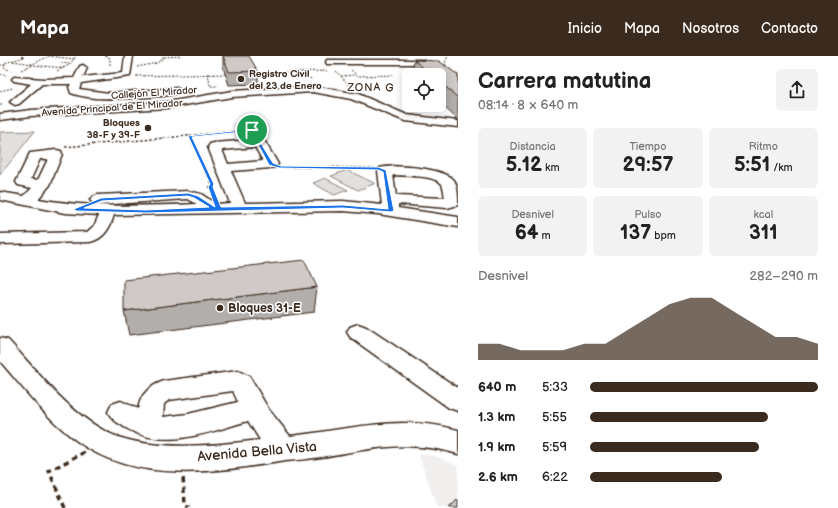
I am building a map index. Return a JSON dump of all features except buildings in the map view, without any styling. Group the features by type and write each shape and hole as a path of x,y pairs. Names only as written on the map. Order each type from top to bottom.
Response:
{"street":[{"path":"16,73 31,82 78,80 109,76 126,73 129,56"},
{"path":"329,66 395,59 413,59 426,68"},
{"path":"109,76 110,65"},
{"path":"78,80 83,68"},
{"name":"Callejón El Mirador","path":"78,80 74,87 74,91 98,96 190,90"},
{"path":"16,102 40,81"},
{"name":"Callejón El Mirador","path":"205,88 256,86 269,90"},
{"name":"Avenida Principal de El Mirador","path":"0,117 31,113 168,106 232,94 269,90 313,89 337,92 361,98 405,118 458,124"},
{"path":"223,168 271,164 252,130"},
{"path":"240,208 214,147 260,143"},
{"path":"28,201 43,185 56,156 46,154 35,156 23,182 43,185"},
{"path":"0,196 76,209 108,211 390,205 447,203 452,201 448,182 445,179 427,174 385,171 390,205"},
{"path":"76,209 101,199 188,195 196,197 216,208"},
{"path":"390,205 458,222"},
{"path":"2,232 90,237 101,230 108,211"},
{"path":"358,332 458,401"},
{"name":"Avenida Bella Vista","path":"0,346 43,396 83,430 103,443 132,453 181,457 218,457 316,446 392,433 435,436 458,442"},
{"path":"151,427 150,406 152,400 164,391 238,381 267,430 284,449"},
{"path":"121,412 151,427 170,428 207,421 254,409"}],"path":[{"path":"0,65 24,57 21,56"},
{"path":"70,64 76,56"},
{"path":"105,56 110,58 110,65"},
{"path":"126,73 157,63 163,56 180,56"},
{"path":"448,56 445,63 449,72"},
{"path":"0,75 16,73 48,57 75,59"},
{"path":"13,61 33,64"},
{"path":"5,64 4,68 16,73"},
{"path":"31,66 65,69"},
{"path":"254,73 301,72 329,66"},
{"path":"356,75 351,70 358,69"},
{"path":"343,70 335,70 349,84 347,86"},
{"path":"301,72 312,80"},
{"path":"126,73 233,74"},
{"path":"208,73 210,86 221,87"},
{"path":"341,76 394,75"},
{"path":"46,154 47,149 252,130"},
{"path":"190,136 212,184 210,187 216,208"},
{"path":"271,164 281,167 378,168 385,171"},
{"path":"65,508 49,471 103,443"},
{"path":"181,457 185,504 189,508"}],"shaded area":[{"path":"35,131 0,175 0,132"},
{"path":"347,170 374,184 358,190 331,176"},
{"path":"325,178 348,190 334,195 313,183"},
{"path":"419,455 436,456 458,465 458,508 437,508"}],"place":[{"name":"Registro Civil del 23 de Enero","path":"241,79"},
{"name":"Bloques 38-F y 39-F","path":"148,128"},
{"name":"Bloques 31-E","path":"220,308"}],"district":[{"name":"ZONA G","path":"371,87"}],"route":[{"path":"252,130 190,136 212,184 210,187 219,208 214,209 146,212 76,209 101,199 188,195 196,197 214,209 343,206 391,211 385,171 378,168 281,167 271,164 252,130"}]}
